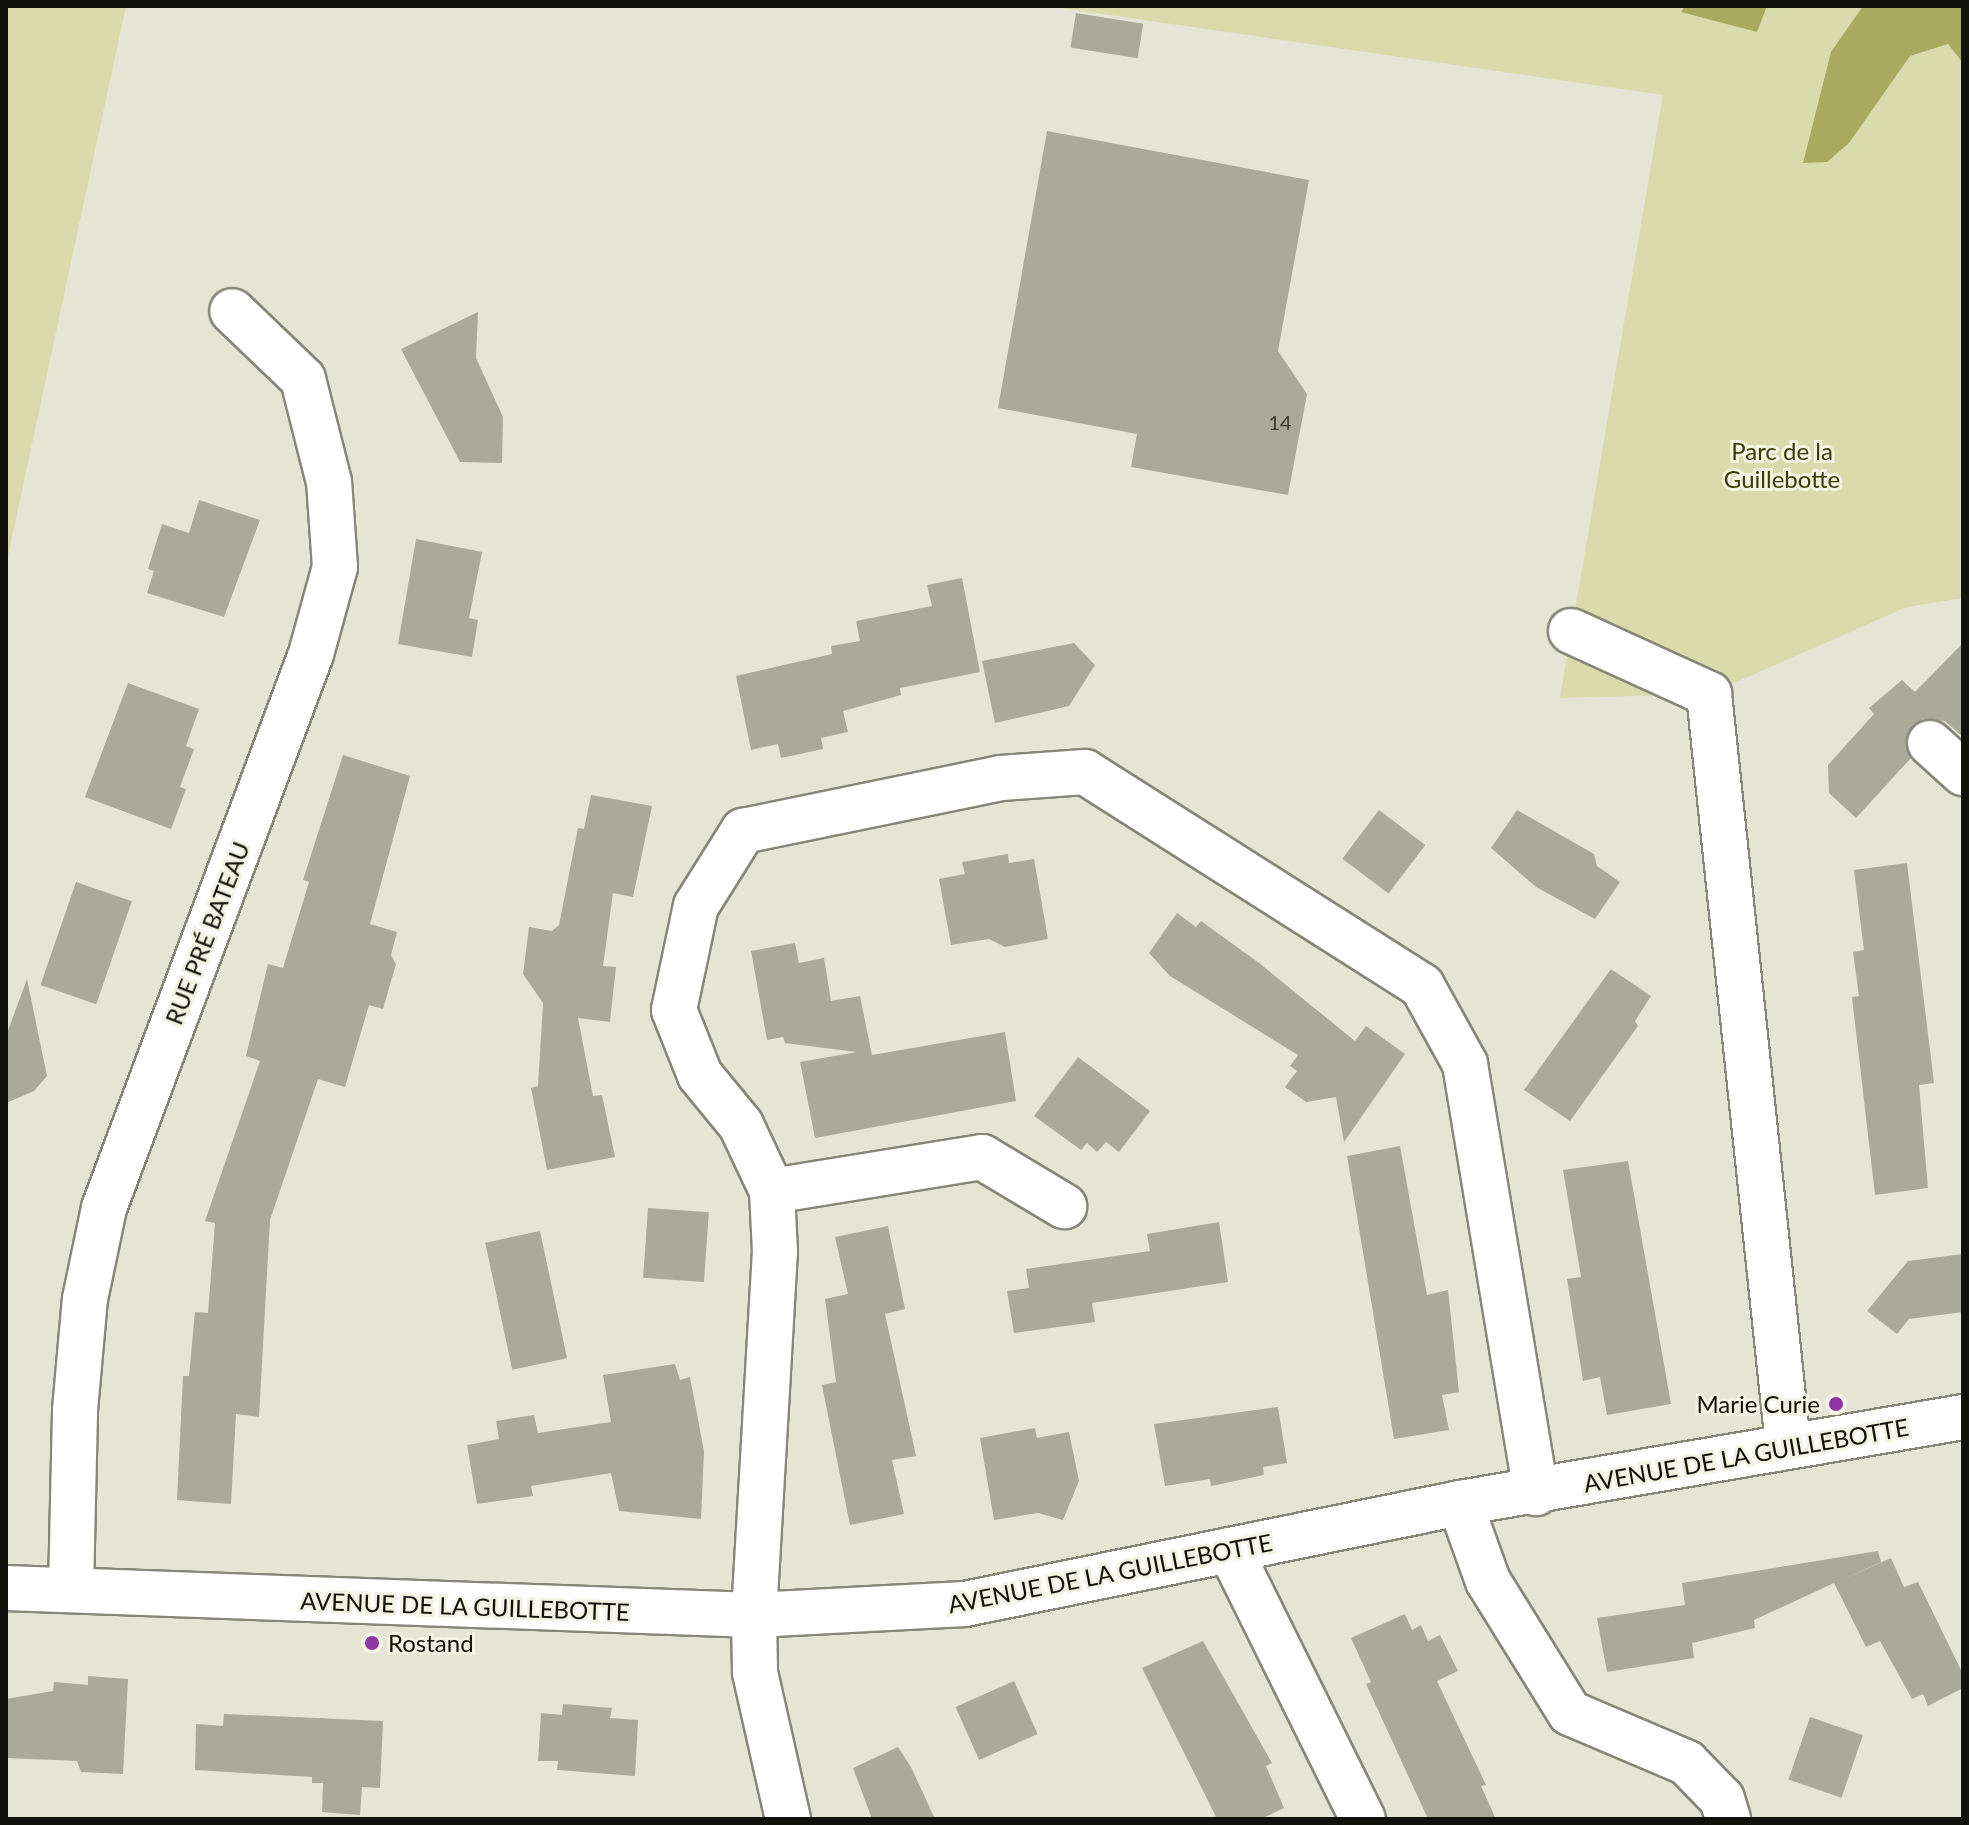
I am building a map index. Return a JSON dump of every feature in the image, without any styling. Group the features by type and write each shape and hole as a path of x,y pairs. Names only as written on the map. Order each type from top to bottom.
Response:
{"street":[{"name":"RUE PRÉ BATEAU","path":"71,1589 75,1410 85,1299 104,1208 311,654 335,567 329,482 303,379 232,311"},
{"path":"1571,631 1709,694 1788,1445"},
{"path":"1930,743 1963,773"},
{"path":"788,1819 755,1672 754,1615 775,1252 772,1191 741,1125 700,1075 674,1010 696,906 743,831 986,780 1085,772 1422,986 1465,1064 1536,1493"},
{"path":"772,1191 982,1157 1064,1206"},
{"name":"AVENUE DE LA GUILLEBOTTE","path":"6,1588 754,1615 965,1604 1460,1503 1536,1493 1788,1445 1963,1417"},
{"path":"1460,1503 1488,1581 1570,1713 1687,1763 1722,1799 1728,1819"},
{"path":"1230,1550 1363,1819"}],"green space":[{"path":"6,6 126,6 6,565"},
{"name":"Parc de la Guillebotte","path":"1047,6 1963,6 1963,598 1907,607 1709,694 1560,698 1663,95"}],"shaded area":[{"path":"1685,6 1767,6 1757,32 1681,12"},
{"path":"1863,6 1963,6 1963,63 1948,44 1910,56 1849,143 1827,162 1803,163 1831,52"}],"building":[{"path":"1076,13 1143,24 1138,58 1071,48"},
{"path":"1047,131 1309,180 1278,351 1307,394 1288,495 1131,467 1137,434 998,408"},
{"path":"478,312 476,358 503,417 502,463 460,462 401,349"},
{"path":"199,500 260,520 224,617 147,593 154,571 148,569 162,524 189,533"},
{"path":"416,539 482,552 469,618 478,620 472,657 398,644"},
{"path":"962,578 980,672 900,688 901,695 843,711 848,732 821,738 823,749 781,758 778,744 751,750 736,676 832,654 831,646 860,641 856,621 932,606 927,585"},
{"path":"1074,643 1095,665 1069,706 995,723 982,661"},
{"path":"1963,643 1963,737 1945,721 1923,719 1912,726 1906,738 1911,758 1856,818 1829,793 1828,765 1874,714 1869,708 1902,680 1915,692"},
{"path":"128,683 199,709 186,746 194,749 180,787 186,789 171,829 85,797"},
{"path":"343,755 410,776 370,924 397,932 391,955 396,964 383,1009 369,1005 345,1087 318,1079 270,1220 259,1417 236,1414 231,1504 177,1500 183,1376 189,1376 195,1312 208,1313 215,1223 205,1221 260,1061 246,1056 268,964 283,968 309,882 303,880"},
{"path":"591,795 652,806 633,897 613,893 603,966 616,967 610,1022 578,1018 593,1096 602,1095 615,1157 547,1170 531,1088 538,1086 543,1003 523,974 529,927 552,931 559,925 578,828 584,829"},
{"path":"1379,810 1425,845 1389,894 1342,859"},
{"path":"1517,810 1594,854 1597,866 1620,882 1595,919 1536,887 1491,848"},
{"path":"1008,854 1009,863 1034,859 1048,939 1005,947 989,939 951,945 939,879 965,874 962,862"},
{"path":"1907,863 1934,1083 1919,1085 1928,1188 1875,1195 1852,997 1859,996 1853,952 1864,950 1854,870"},
{"path":"76,882 132,901 96,1004 41,985"},
{"path":"1177,913 1196,927 1201,921 1259,963 1355,1041 1366,1026 1405,1054 1344,1142 1336,1097 1306,1102 1285,1087 1297,1071 1290,1066 1298,1055 1170,976 1149,953"},
{"path":"795,943 799,963 824,958 831,1001 860,996 872,1055 1005,1032 1016,1101 815,1138 800,1062 857,1052 785,1043 783,1037 767,1040 751,951"},
{"path":"1611,969 1651,996 1635,1021 1638,1026 1570,1121 1524,1090"},
{"path":"27,979 47,1076 34,1091 6,1103 6,1036"},
{"path":"1078,1057 1150,1111 1119,1152 1106,1142 1097,1152 1087,1143 1081,1150 1034,1116"},
{"path":"1400,1146 1427,1295 1448,1290 1459,1392 1442,1395 1449,1430 1394,1439 1347,1156"},
{"path":"1628,1161 1671,1404 1607,1415 1600,1377 1583,1381 1567,1279 1581,1277 1563,1170"},
{"path":"648,1208 709,1212 704,1282 643,1278"},
{"path":"1219,1222 1228,1282 1092,1303 1095,1322 1014,1333 1007,1291 1029,1288 1026,1269 1150,1251 1147,1234"},
{"path":"888,1226 905,1309 885,1314 916,1456 892,1460 904,1514 850,1525 822,1385 836,1382 825,1299 848,1294 835,1237"},
{"path":"540,1231 567,1358 512,1370 485,1243"},
{"path":"1963,1254 1963,1312 1909,1319 1897,1334 1867,1311 1908,1261"},
{"path":"675,1364 680,1380 690,1377 704,1451 701,1519 619,1511 611,1473 531,1486 533,1496 477,1504 467,1445 499,1439 496,1421 534,1415 538,1433 611,1422 603,1375"},
{"path":"1278,1407 1287,1463 1263,1467 1264,1475 1211,1486 1210,1479 1165,1486 1154,1424"},
{"path":"1035,1428 1037,1438 1069,1432 1079,1481 1063,1520 1038,1513 994,1520 980,1438"},
{"path":"1878,1551 1881,1562 1839,1581 1891,1558 1904,1587 1918,1582 1963,1674 1963,1688 1928,1706 1923,1694 1912,1699 1880,1641 1866,1647 1834,1583 1754,1620 1755,1628 1692,1643 1694,1658 1607,1672 1597,1618 1685,1605 1682,1583"},
{"path":"1405,1614 1412,1630 1421,1625 1428,1641 1440,1635 1458,1671 1437,1681 1486,1785 1481,1786 1496,1819 1428,1819 1366,1684 1371,1682 1351,1638"},
{"path":"1203,1641 1272,1763 1266,1766 1284,1808 1261,1819 1217,1819 1142,1668"},
{"path":"88,1676 128,1679 123,1774 81,1772 77,1761 6,1758 6,1699 53,1691 54,1682 88,1685"},
{"path":"1014,1681 1038,1734 979,1760 956,1707"},
{"path":"563,1704 612,1708 610,1718 638,1720 635,1776 557,1770 558,1761 538,1761 541,1713 562,1715"},
{"path":"224,1714 383,1721 380,1788 362,1787 360,1815 322,1812 323,1783 312,1783 312,1777 195,1770 196,1724 223,1726"},
{"path":"1810,1717 1863,1735 1841,1798 1789,1779"},
{"path":"898,1747 911,1767 935,1819 872,1819 853,1768"}],"place":[{"name":"Marie Curie","path":"1836,1404"},
{"name":"Rostand","path":"372,1643"}]}
